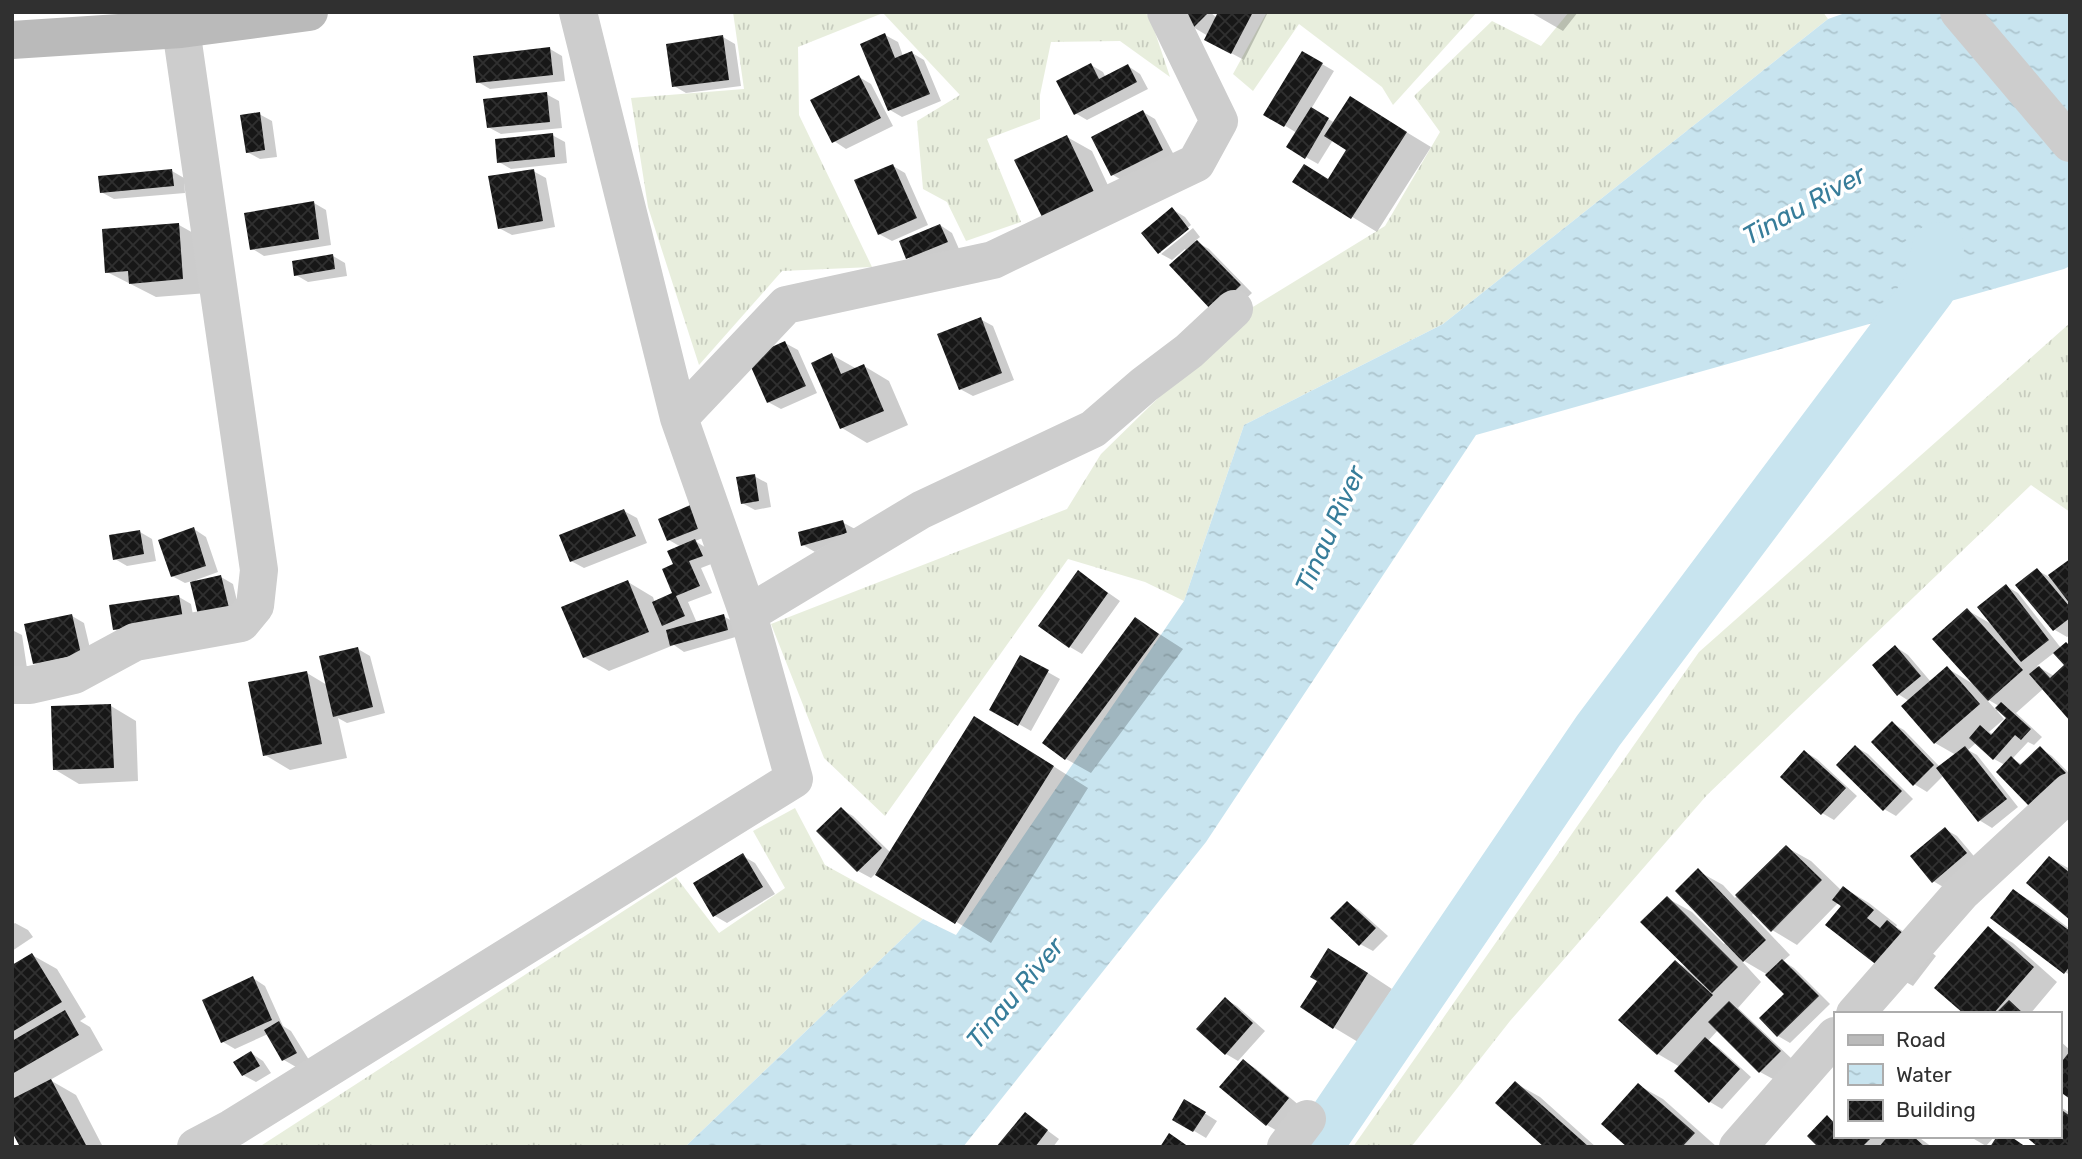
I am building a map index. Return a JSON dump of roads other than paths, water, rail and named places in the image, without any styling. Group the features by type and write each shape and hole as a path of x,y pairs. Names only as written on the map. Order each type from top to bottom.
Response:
{"street":[{"path":"12,40 181,29 309,12"},
{"path":"196,1147 244,1121 794,779 748,614 679,418 578,12"},
{"path":"679,418 786,305 993,260 1196,163 1219,121 1166,12"},
{"path":"1959,12 2070,143"},
{"path":"12,685 30,685 74,674 135,642 241,623 255,606 259,570 181,29"},
{"path":"748,614 920,510 1093,429 1189,351 1234,309"},
{"path":"1857,1012 1962,892 2070,792"},
{"path":"1738,1147 1834,1037"}],"water":[{"name":"Tinau River","path":"1848,12 2070,12 2070,266 1476,435 1206,842 963,1147 685,1147 923,919 956,935 1184,601 1244,425 1443,324 1828,19"}],"waterway":[{"path":"1316,1147 1598,731 1930,288 1938,248"}]}
